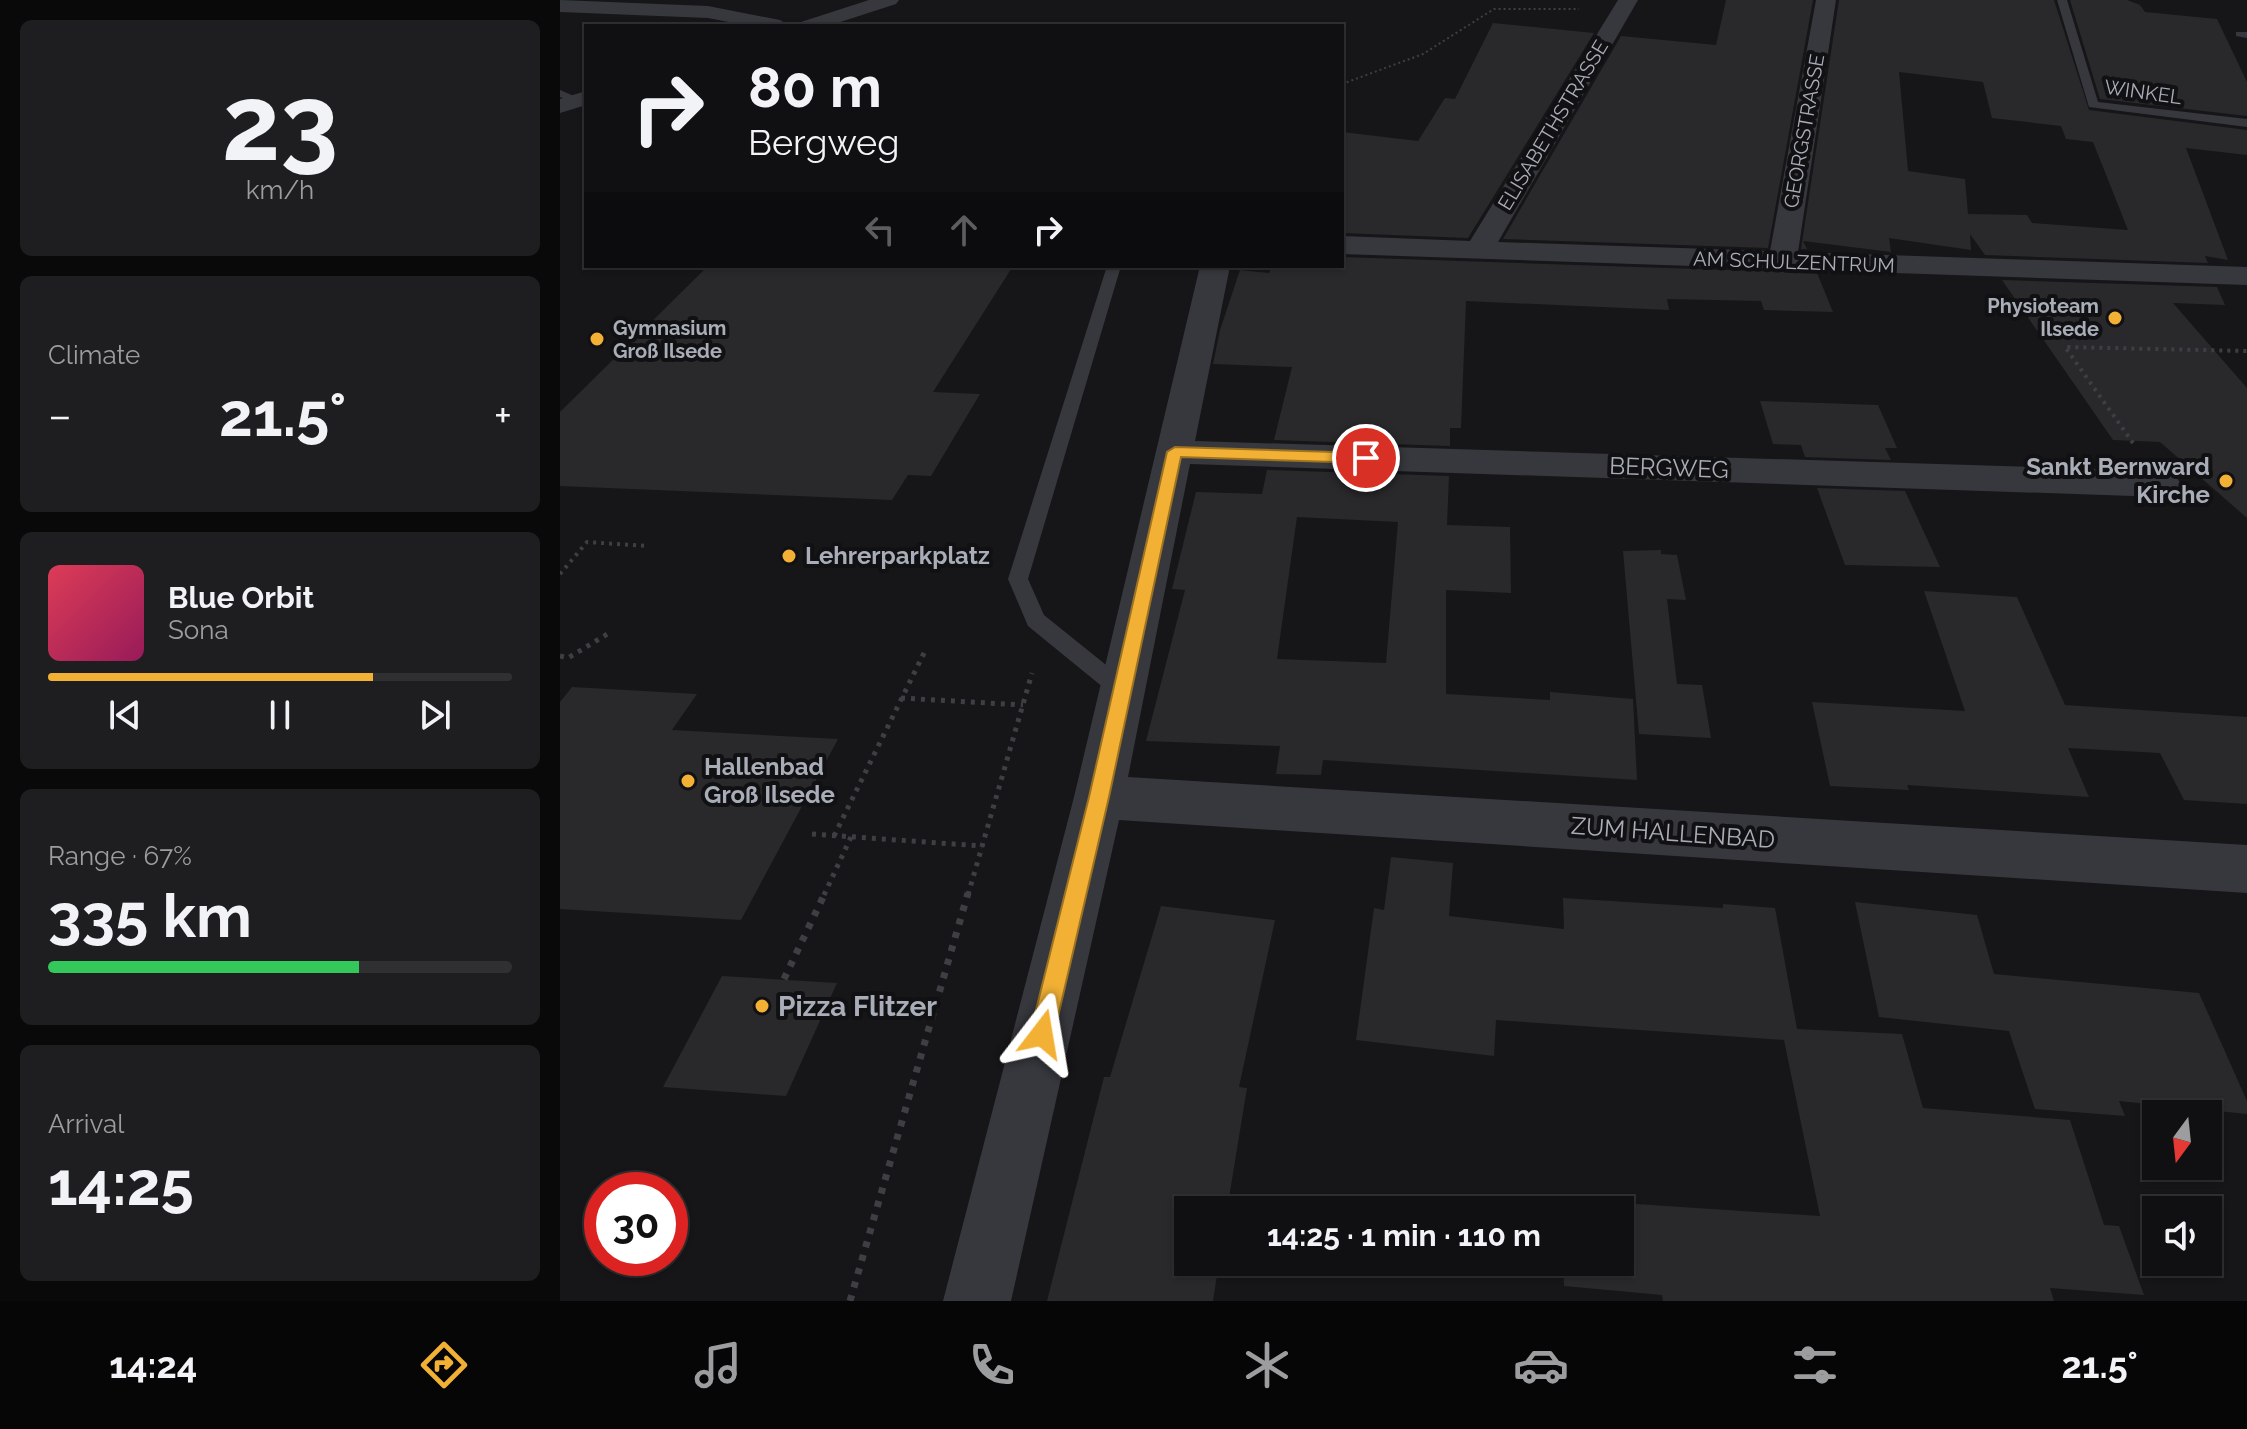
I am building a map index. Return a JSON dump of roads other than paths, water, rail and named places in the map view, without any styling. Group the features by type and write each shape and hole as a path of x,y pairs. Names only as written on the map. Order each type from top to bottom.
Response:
{"street":[{"path":"814,24 889,0"},
{"name":"GEORGSTRASSE","path":"1782,262 1826,0"},
{"name":"ELISABETHSTRASSE","path":"1479,250 1625,4"},
{"path":"560,6 708,12 770,24"},
{"name":"AM SCHULZENTRUM","path":"1344,245 2247,276"},
{"path":"977,1301 1099,797 1215,268"},
{"name":"BERGWEG","path":"1175,452 2162,484"},
{"name":"ZUM HALLENBAD","path":"1099,797 2247,869"}],"lane":[{"name":"WINKEL","path":"2062,0 2093,105 2247,123"},
{"path":"1113,268 1018,579 1036,620 1123,691"}],"place":[{"name":"Physioteam Ilsede","path":"2115,318"},
{"name":"Gymnasium Groß Ilsede","path":"597,339"},
{"name":"Sankt Bernward Kirche","path":"2226,481"},
{"name":"Lehrerparkplatz","path":"789,556"},
{"name":"Hallenbad Groß Ilsede","path":"688,781"},
{"name":"Pizza Flitzer","path":"762,1006"}]}
